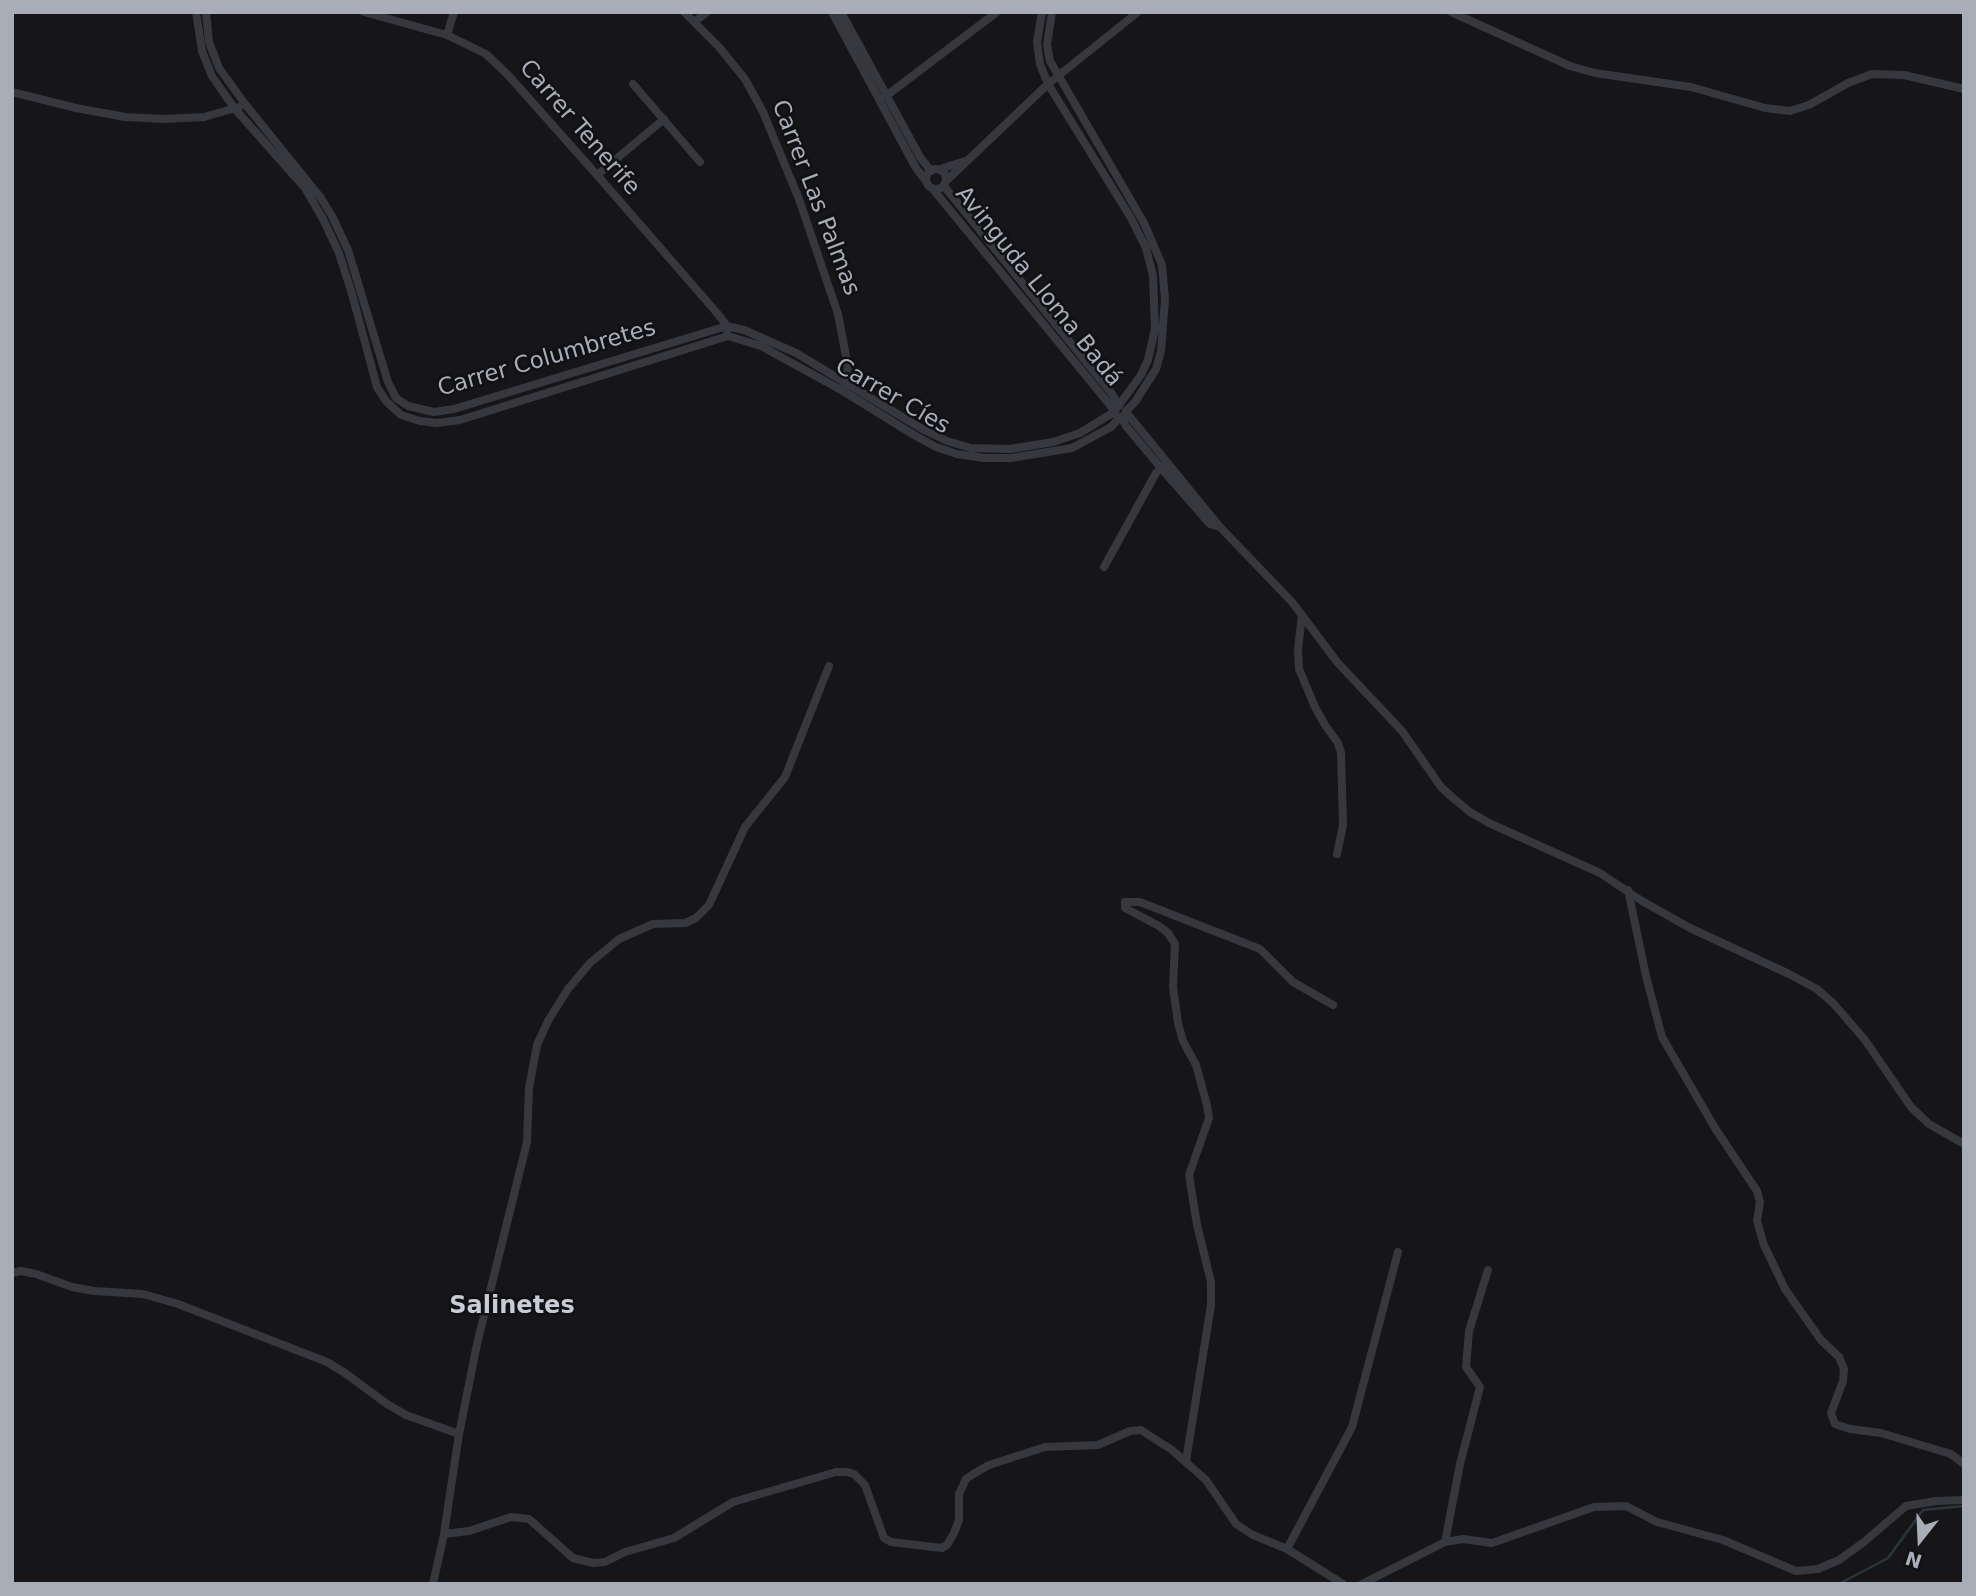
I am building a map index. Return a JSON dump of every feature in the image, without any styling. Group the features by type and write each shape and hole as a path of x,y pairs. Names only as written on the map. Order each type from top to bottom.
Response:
{"street":[{"name":"Carrer Columbretes","path":"196,12 202,51 212,76 235,109 305,188 323,219 339,253 377,387 386,401 401,415 428,422 460,419 727,331"},
{"name":"Carrer Columbretes","path":"206,12 209,42 219,68 293,161 332,216 348,250 388,382 396,398 408,406 422,411 454,410 727,331"},
{"name":"Carrer Tenerife","path":"364,12 447,35 486,54 597,175 727,331"},
{"path":"447,35 454,12"},
{"name":"Carrer Las Palmas","path":"684,12 745,79 763,112 804,212 838,314 848,367 843,391"},
{"path":"695,22 708,12"},
{"name":"Avinguda Lloma Badá","path":"832,12 916,168 1120,411 1168,461 1218,524 1302,615 1337,662 1413,745 1441,787 1470,812 1600,873 1690,928 1817,989 1865,1040 1911,1107 1929,1124 1964,1143"},
{"name":"Avinguda Lloma Badá","path":"841,12 920,157 935,170 945,173 945,184 1112,394 1126,426 1210,524 1218,524"},
{"path":"886,96 997,12"},
{"name":"Carrer Cíes","path":"727,331 761,346 843,391 936,447 957,454 1011,458 1072,448 1111,427 1148,360 1155,329 1153,276 1146,248 1131,218 1048,84 1040,64 1037,41 1042,12"},
{"name":"Carrer Cíes","path":"727,331 744,330 767,339 846,382 925,430 971,448 1010,449 1053,442 1080,433 1135,402 1156,369 1161,351 1165,299 1162,265 1144,223 1051,61 1047,45 1052,12"},
{"path":"968,160 927,175 930,185 945,184 1059,74 1138,12"},
{"path":"1451,12 1570,66 1595,74 1691,87 1765,108 1790,111 1809,106 1848,83 1872,74 1904,75 1964,89"},
{"path":"633,84 700,162"},
{"path":"12,92 125,117 191,118 235,109 245,104"},
{"path":"597,175 664,119"},
{"path":"1104,567 1161,468 1168,461"},
{"path":"1302,615 1298,649 1299,669 1315,708 1338,743 1341,753 1343,825 1337,854"},
{"path":"433,1584 477,1343 527,1142 529,1088 537,1045 548,1021 576,981 590,963 618,939 653,924 685,923 696,918 709,905 745,827 785,777 829,666"},
{"path":"1628,890 1662,1037 1715,1128 1757,1191 1761,1233 1785,1289 1821,1340 1839,1357 1844,1369 1843,1381 1831,1413 1835,1424 1881,1433 1951,1454 1964,1464"},
{"path":"1186,1461 1211,1305 1211,1282 1189,1175 1209,1118 1196,1065 1183,1041 1176,1014 1173,974 1176,961 1175,944 1159,926 1125,908 1125,902 1140,902 1261,949 1293,982 1333,1005"},
{"path":"1287,1549 1352,1427 1398,1252"},
{"path":"1445,1542 1460,1464 1480,1387 1466,1367 1469,1331 1488,1270"},
{"path":"12,1273 20,1271 36,1274 94,1292 143,1294 178,1304 327,1362 406,1415 459,1434"},
{"path":"444,1534 469,1531 511,1517 529,1519 573,1558 593,1563 605,1562 625,1552 674,1538 733,1502 836,1472 847,1472 855,1474 865,1485 884,1538 891,1542 942,1548 947,1545 959,1520 959,1494 966,1479 989,1465 1020,1454 1060,1445 1098,1445 1130,1431 1141,1430 1155,1437 1206,1480 1236,1524 1252,1535 1287,1549 1343,1584"},
{"path":"1362,1584 1445,1542 1463,1539 1492,1543 1594,1507 1626,1506 1657,1522 1723,1540 1796,1571 1818,1569 1839,1560 1906,1506 1964,1500"}],"waterway":[{"path":"1839,1584 1888,1558 1923,1510 1964,1506"}],"district":[{"name":"Salinetes","path":"512,1307"}]}
